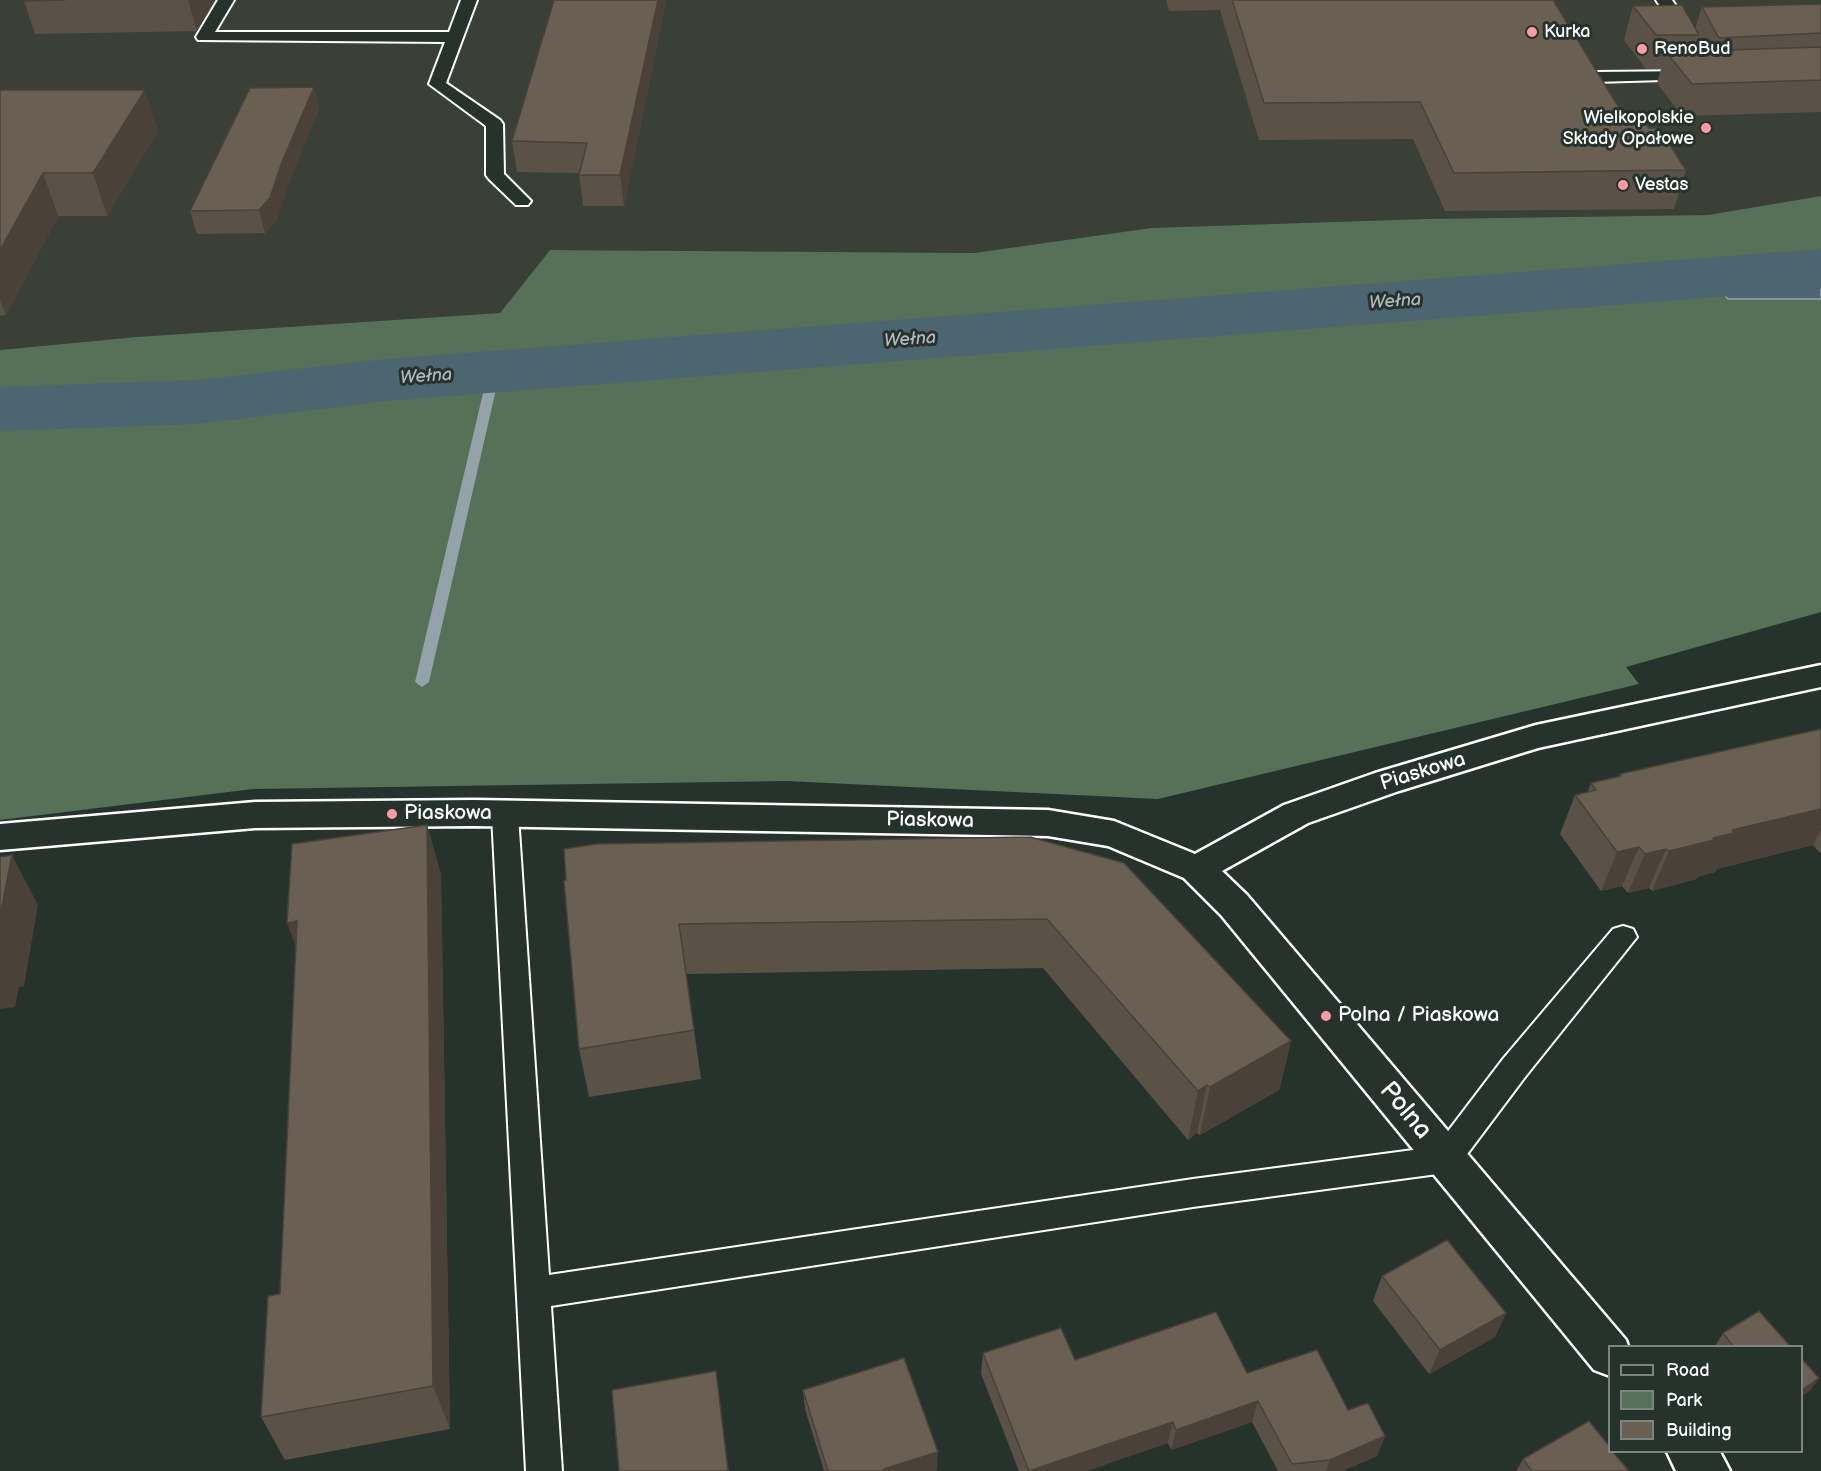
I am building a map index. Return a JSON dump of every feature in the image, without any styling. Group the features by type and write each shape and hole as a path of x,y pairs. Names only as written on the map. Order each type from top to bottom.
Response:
{"street":[{"name":"Piaskowa","path":"0,837 255,815 474,813 1048,823 1114,834 1197,869 1296,814 1387,782 1536,737 1821,676"},
{"name":"Polna","path":"1197,869 1234,905 1608,1353"},
{"path":"1691,1453 1707,1471"}],"lane":[{"path":"226,0 204,37 455,37"},
{"path":"469,0 438,84 494,124 495,175 522,201"},
{"path":"1607,98 1592,73 1709,76 1690,54 1683,41 1678,21 1664,0"},
{"path":"505,815 544,1471"},
{"path":"533,1293 1170,1196 1445,1159 1514,1068 1623,937"}],"shaded area":[{"path":"0,0 1821,0 1821,196 1708,215 1424,219 1151,228 974,253 550,250 500,313 136,337 0,350"}],"green space":[{"path":"1821,196 1821,612 1626,667 1639,684 1158,799 787,781 253,789 0,820 0,350 136,337 500,313 550,250 974,253 1151,228 1424,219 1708,215"}],"water":[{"path":"1821,259 1821,299 1728,299 1703,271"}],"building":[{"path":"554,0 658,0 620,175 579,175 587,143 512,141"},
{"path":"1232,0 1553,0 1626,119 1643,119 1649,128 1659,128 1686,170 1454,173 1420,102 1264,103"},
{"path":"1821,4 1821,33 1719,38 1702,7"},
{"path":"1682,5 1699,35 1656,35 1633,6"},
{"path":"1821,47 1821,80 1692,84 1666,52"},
{"path":"314,87 282,162 270,198 259,210 190,211 250,88"},
{"path":"0,90 145,90 93,173 43,173 0,250"},
{"path":"1821,729 1821,809 1732,830 1734,833 1713,838 1714,840 1669,851 1666,849 1645,854 1639,847 1617,852 1575,795 1596,790 1591,783 1621,776 1620,774"},
{"path":"427,825 433,1386 261,1417 268,1296 280,1294 297,921 287,923 292,844"},
{"path":"1030,837 1124,863 1291,1041 1210,1087 1207,1085 1198,1091 1047,919 679,924 694,1030 579,1049 564,881 566,880 564,849 597,844"},
{"path":"12,855 0,917 0,857"},
{"path":"1447,1240 1506,1313 1440,1350 1382,1276"},
{"path":"1759,1311 1789,1345 1732,1345 1723,1333"},
{"path":"1216,1312 1247,1373 1317,1350 1348,1410 1368,1403 1385,1436 1330,1460 1292,1464 1258,1401 1176,1430 1173,1422 1029,1471 983,1353 1061,1328 1075,1360"},
{"path":"904,1358 938,1452 884,1469 885,1471 828,1471 803,1390"},
{"path":"1803,1360 1819,1378 1803,1389"},
{"path":"716,1371 728,1471 619,1471 612,1390"},
{"path":"1589,1421 1608,1445 1608,1453 1614,1453 1629,1471 1532,1471 1523,1459"}],"waterway":[{"name":"Wełna","path":"0,409 198,402 386,380 1821,269"},
{"path":"422,682 494,372"}],"place":[{"name":"Kurka","path":"1532,32"},
{"name":"RenoBud","path":"1642,49"},
{"name":"Wielkopolskie Składy Opałowe","path":"1706,128"},
{"name":"Vestas","path":"1623,185"},
{"name":"Piaskowa","path":"392,814"},
{"name":"Polna / Piaskowa","path":"1326,1016"}]}
